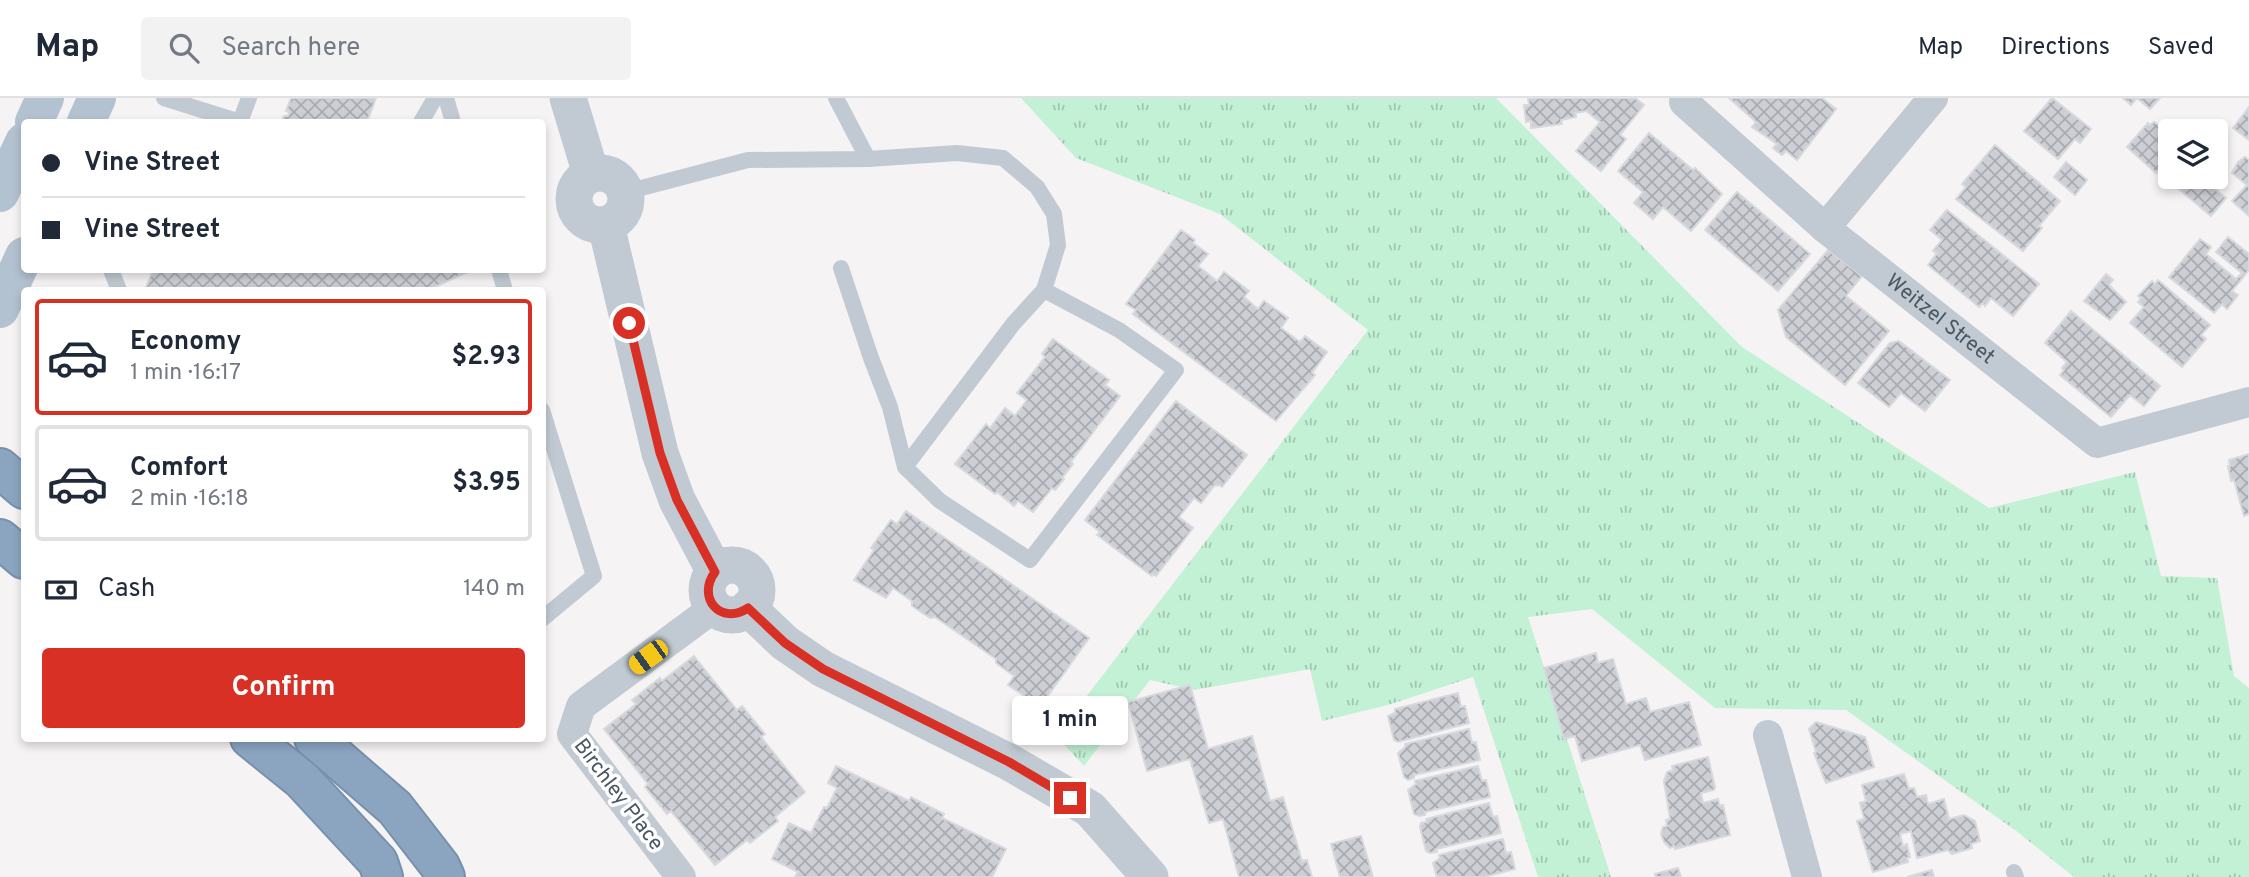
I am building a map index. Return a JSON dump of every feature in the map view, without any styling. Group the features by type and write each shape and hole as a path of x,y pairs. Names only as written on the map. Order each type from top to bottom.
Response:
{"highway":[{"path":"0,468 21,486"},
{"path":"0,539 21,556"},
{"path":"255,742 302,780 378,862 383,877"},
{"path":"319,742 395,808 440,866 445,877"}],"main road":[{"path":"35,119 45,98"},
{"path":"87,119 97,98"},
{"path":"0,192 21,148"},
{"path":"0,309 21,263"}],"street":[{"path":"568,98 591,174"},
{"path":"1825,228 1933,98"},
{"name":"Weitzel Street","path":"1684,102 1825,228 2097,443 2238,405"},
{"path":"605,173 618,179 626,192 626,206 619,218 606,225 593,224 581,217 575,206 574,193 580,181 591,174 605,173"},
{"path":"606,225 660,453 677,500 715,572 729,565 744,568 755,579 757,595 732,608 823,669 1009,762 1090,809 1150,877"},
{"path":"2238,405 2249,382"},
{"name":"Birchley Place","path":"681,877 572,734 581,706 732,608"},
{"path":"1768,735 1807,877"}],"lane":[{"path":"164,98 230,119"},
{"path":"241,119 249,98"},
{"path":"423,119 435,98"},
{"path":"446,98 452,119"},
{"path":"836,98 868,159"},
{"path":"626,192 748,160 868,159 957,153 1003,158 1037,187 1055,214 1058,245 1044,290 1013,324 905,467"},
{"path":"841,268 890,407 905,467 940,501 1030,560 1176,370 1119,330 1044,290"},
{"path":"546,423 594,576 546,616"}],"green space":[{"path":"1021,98 1496,98 1742,347 1989,508 2135,472 2161,576 2217,578 2234,676 2249,688 2249,877 2074,877 2015,830 1846,710 1715,708 1592,609 1528,617 1611,877 1538,877 1473,677 1388,705 1322,721 1310,669 1194,690 1150,680 1084,766 1056,736 1368,330 1220,214 1076,158"}],"building":[{"path":"291,98 376,98 368,119 282,119 288,116 289,112 286,111"},
{"path":"1528,98 1635,98 1644,105 1620,135 1626,139 1601,171 1576,151 1600,122 1586,111 1575,113 1576,117 1561,120 1562,124 1531,128 1531,121 1526,122 1524,105 1529,105"},
{"path":"1729,98 1822,98 1836,109 1797,160 1786,151 1782,155 1773,148 1777,144 1752,127 1756,122"},
{"path":"2052,98 2091,129 2080,143 2075,139 2058,159 2024,131"},
{"path":"2123,98 2137,98 2131,105"},
{"path":"2137,98 2160,98 2150,109"},
{"path":"2249,107 2249,140 2233,128"},
{"path":"2154,122 2158,125 2156,173 2127,147 2148,123 2150,125"},
{"path":"1649,133 1693,170 1695,168 1722,194 1691,231 1663,207 1653,219 1634,203 1643,192 1618,171"},
{"path":"1995,145 2060,201 2023,251 1956,199 1966,187 1962,184"},
{"path":"2245,157 2249,160 2249,216 2232,201 2247,185 2232,173 2238,162"},
{"path":"2066,162 2087,180 2075,195 2054,177"},
{"path":"2179,189 2215,189 2226,198 2211,216"},
{"path":"1737,192 1810,254 1778,291 1705,230"},
{"path":"1947,210 2039,284 2013,316 1991,298 1985,306 1983,303 1979,307 1928,265 1937,253 1933,251 1942,240 1930,230"},
{"path":"1181,230 1208,254 1198,266 1217,281 1224,272 1249,291 1244,297 1258,309 1264,301 1288,318 1281,328 1300,342 1305,336 1327,352 1312,373 1315,375 1276,421 1133,314 1136,310 1126,304"},
{"path":"2228,237 2249,254 2249,270 2232,291 2238,295 2227,309 2222,304 2214,313 2169,277 2200,239 2211,247 2206,254 2236,279 2242,273 2216,252"},
{"path":"1828,250 1862,276 1846,296 1889,331 1845,385 1786,337 1778,310"},
{"path":"152,273 465,273 435,287 146,287"},
{"path":"2106,274 2113,280 2109,285 2126,302 2110,320 2084,301"},
{"path":"2158,280 2210,325 2201,335 2206,339 2182,367 2130,323 2144,307 2138,302 2141,298 2138,296 2152,281 2155,284"},
{"path":"2071,311 2160,386 2144,406 2130,395 2111,417 2060,375 2067,362 2045,343"},
{"path":"1053,339 1109,380 1105,385 1120,396 1071,462 1073,464 1062,478 1064,479 1055,490 1052,488 1033,512 1018,501 1014,506 955,464 986,424 990,428 1005,408 1015,416 1027,400 1017,393 1045,357 1042,354"},
{"path":"1899,341 1950,380 1925,411 1901,393 1889,407 1858,383 1890,343"},
{"path":"1176,401 1247,455 1222,487 1214,486 1201,503 1194,498 1179,517 1193,528 1156,576 1152,576 1097,535 1100,532 1085,520"},
{"path":"2249,454 2249,514 2244,516 2228,466 2229,460"},
{"path":"906,511 1089,638 1040,707 1035,709 1022,700 1023,695 1008,685 1014,676 996,663 996,659 935,617 930,618 912,606 912,601 893,588 886,598 854,580 874,550 871,548 891,520 897,524"},
{"path":"1596,653 1598,663 1613,659 1626,704 1646,698 1650,712 1689,702 1701,745 1645,760 1640,745 1582,761 1575,736 1564,739 1544,668"},
{"path":"694,656 737,710 742,706 765,734 761,737 805,792 775,817 778,821 750,843 747,840 715,865 671,811 667,814 645,787 648,784 604,729 636,704 632,700"},
{"path":"1190,685 1208,749 1252,736 1270,801 1283,797 1302,861 1307,860 1312,877 1239,877 1223,819 1209,823 1190,759 1147,771 1128,702"},
{"path":"1458,693 1469,723 1398,742 1394,740 1388,716 1395,713 1395,709"},
{"path":"1816,722 1865,737 1874,767 1826,783 1814,753 1816,752 1809,729"},
{"path":"1469,729 1472,743 1476,742 1480,760 1414,775 1414,778 1408,780 1404,777 1398,753 1405,744"},
{"path":"1708,757 1715,787 1714,790 1701,793 1703,803 1718,799 1720,806 1723,805 1730,835 1670,848 1661,834 1663,827 1667,826 1666,820 1670,819 1664,781 1667,772 1673,770 1672,766"},
{"path":"836,766 909,801 911,797 944,814 942,818 1006,849 992,877 795,877 798,872 772,859 789,823 811,833 837,788 828,783"},
{"path":"1478,766 1482,781 1486,780 1490,797 1425,812 1425,815 1414,814 1408,790 1416,784 1415,781"},
{"path":"1904,774 1909,789 1914,788 1917,797 1926,795 1928,804 1944,799 1949,819 1964,815 1975,821 1980,841 1971,844 1972,848 1952,854 1948,850 1917,858 1911,831 1900,834 1903,846 1907,844 1910,857 1907,858 1908,862 1873,872 1857,821 1864,819 1860,803 1866,801 1862,785"},
{"path":"1489,803 1493,817 1497,816 1501,833 1436,849 1437,852 1426,851 1420,827 1421,823 1427,822 1426,819"},
{"path":"1361,836 1373,877 1340,877 1331,844"},
{"path":"1503,839 1506,853 1511,852 1515,869 1484,877 1437,877 1433,863 1440,858 1439,855"},
{"path":"1678,868 1681,877 1656,877 1655,874"},
{"path":"1932,870 1934,877 1907,877"}],"route":[{"path":"629,323 660,453 677,500 715,572 708,586 710,601 715,607 728,614 742,612 748,608 785,643 823,669 1009,762 1070,798"}]}
